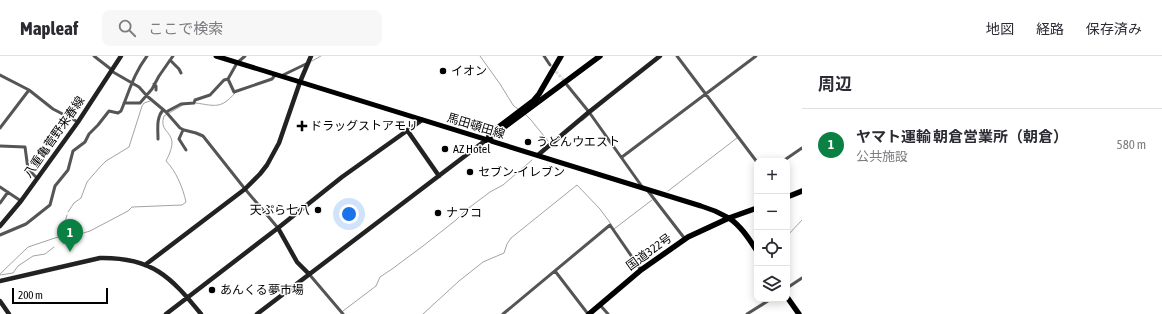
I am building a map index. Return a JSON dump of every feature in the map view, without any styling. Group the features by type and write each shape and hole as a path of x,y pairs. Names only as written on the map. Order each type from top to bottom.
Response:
{"highway":[{"path":"486,140 492,132 533,101 539,94 561,56"},
{"path":"582,69 592,56"},
{"path":"486,140 600,56"},
{"path":"790,195 802,191"},
{"name":"国道322号","path":"588,314 641,270 686,239 729,218 754,209"},
{"path":"729,218 744,233 754,247"},
{"path":"790,301 799,314"}],"main road":[{"name":"馬田頓田線","path":"219,56 237,63 701,206 729,218"}],"street":[{"path":"94,56 112,71 132,82 144,91 146,96 166,112 183,130 203,136 245,190 278,228 297,262 341,312 337,314"},
{"name":"八重亀菅野来春線","path":"0,226 21,201 78,122 121,56"},
{"path":"0,235 26,224 50,205 55,186 68,170 74,150 85,142 89,134 109,111 119,113 132,82 147,56"},
{"path":"124,103 140,103 173,56"},
{"path":"158,139 158,119 160,114 181,104 194,102 195,100 210,95 224,80 228,79 237,63 245,56"},
{"path":"145,265 245,190 260,174 279,143 300,82 311,56"},
{"path":"544,56 550,65"},
{"path":"547,60 550,56"},
{"path":"538,155 589,112 660,56"},
{"path":"677,56 754,158"},
{"path":"622,157 756,56"},
{"path":"170,60 181,73"},
{"path":"228,79 234,92 272,79 309,62"},
{"path":"0,75 29,90 53,108 78,122"},
{"path":"154,84 156,86 156,90"},
{"path":"567,85 589,112 645,189 686,239"},
{"path":"0,128 29,90"},
{"path":"166,314 342,177 422,120"},
{"path":"183,130 179,139 186,150"},
{"path":"407,130 439,176"},
{"path":"257,314 486,140"},
{"path":"0,146 25,146 28,169 38,178"},
{"path":"787,158 802,148"},
{"path":"0,187 21,201"},
{"path":"0,203 8,192"},
{"path":"503,314 610,225 641,270"},
{"path":"0,281 100,258 124,259 145,265 168,278 188,298 201,314"},
{"path":"555,271 588,314"},
{"path":"790,286 802,278"},
{"path":"0,301 9,314"},
{"path":"747,314 765,302"},
{"path":"600,304 608,314"}],"waterway":[{"path":"312,61 321,56"},
{"path":"480,56 513,105 519,110"},
{"path":"196,103 209,105 222,104 235,93"},
{"path":"582,121 607,100"},
{"path":"68,212 74,203 81,198 87,182 100,167 106,161 129,147 142,106 144,103 150,101"},
{"path":"63,243 76,240 80,234 90,231 128,211 132,207 182,205 186,202 179,180 166,161 171,150 172,142 170,135 163,124 164,116 183,105"},
{"path":"525,114 548,141"},
{"path":"668,191 737,138"},
{"path":"343,311 376,286 380,277 423,246 490,192 503,185 532,160"},
{"path":"423,314 459,281 483,262 504,253 511,238 577,185 600,209 611,224"},
{"path":"614,229 652,200"},
{"path":"0,274 28,247 61,236 67,215"},
{"path":"790,233 802,220"},
{"path":"0,275 13,273 18,266 33,256 45,254 54,247"}],"tunnel":[{"path":"553,68 565,82"}],"place":[{"name":"イオン","path":"443,71"},
{"name":"ドラッグストアモリ","path":"302,126"},
{"name":"うどんウエスト","path":"528,142"},
{"name":"AZ Hotel","path":"445,149"},
{"name":"セブン-イレブン","path":"470,172"},
{"name":"天ぷら七八","path":"318,210"},
{"name":"ナフコ","path":"438,213"},
{"name":"ヤマト運輸 朝倉営業所（朝倉）","path":"70,252"},
{"name":"あんくる夢市場","path":"212,290"}]}
